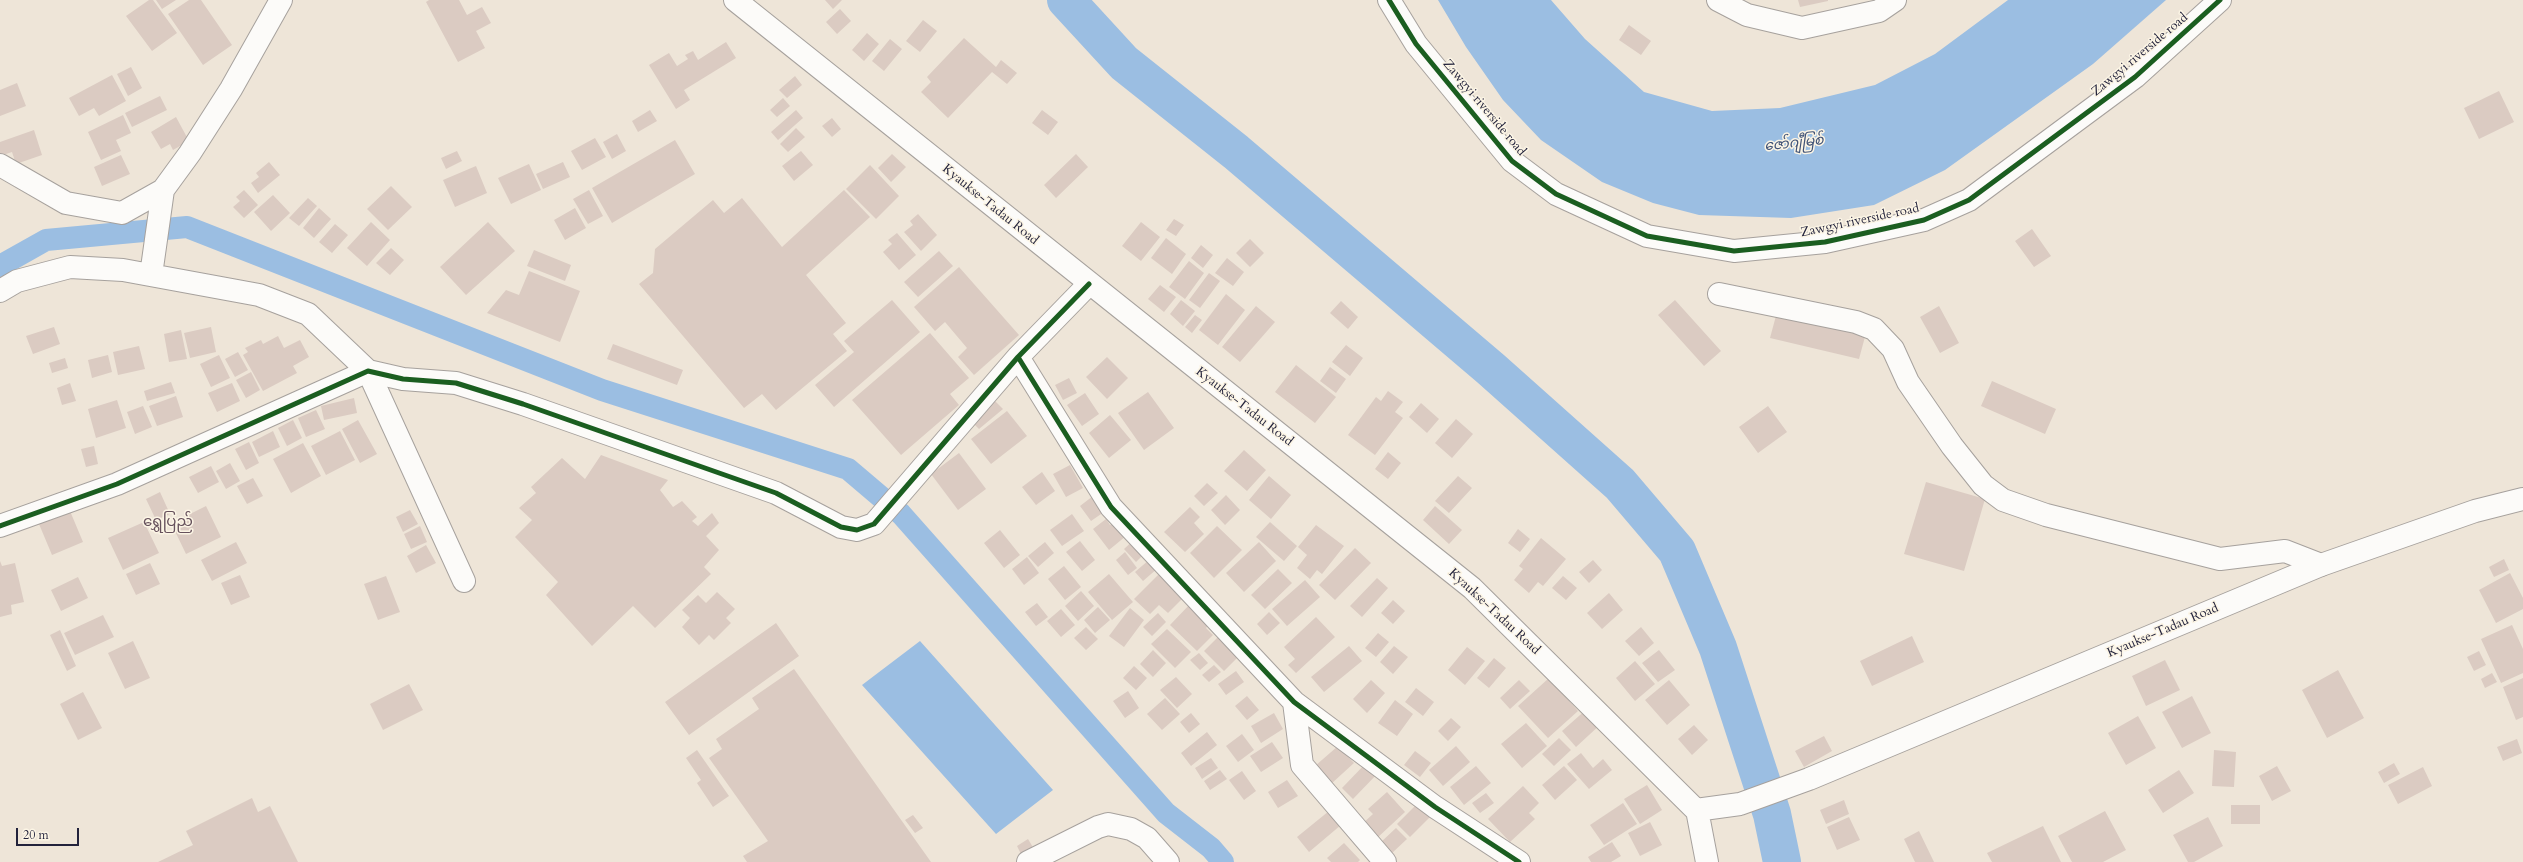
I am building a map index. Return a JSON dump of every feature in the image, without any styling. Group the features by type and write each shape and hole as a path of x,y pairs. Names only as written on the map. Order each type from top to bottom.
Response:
{"street":[{"path":"0,165 66,203 122,213 163,190 190,154 231,89 281,0"},
{"name":"Kyaukse-Tadau Road","path":"735,0 1089,284 1472,588 1697,810 1740,804 1808,779 2321,565 2475,511 2523,499"},
{"name":"Zawgyi riverside road","path":"1389,0 1416,44 1512,162 1556,194 1647,236 1734,251 1825,242 1924,220 1969,200 2135,77 2220,0"},
{"path":"1718,0 1747,16 1802,28 1879,11 1895,0"},
{"path":"152,275 163,190"},
{"path":"0,291 17,281 70,267 123,270 259,295 308,314 368,372 464,581"},
{"path":"0,526 117,484 368,372 403,379 456,383 776,493 841,527 857,530 874,524 1018,357 1089,284"},
{"path":"1719,294 1856,322 1874,330 1893,349 1908,382 1952,446 1983,485 2003,500 2046,515 2220,559 2285,551 2321,565"},
{"path":"1018,357 1111,507 1294,702 1435,807 1519,862"},
{"path":"1294,702 1302,765 1385,862"},
{"path":"1697,810 1707,862"},
{"path":"1028,862 1098,827 1108,824 1131,829 1147,838 1168,862"}],"water":[{"name":"ဇော်ဂျီမြစ်","path":"1438,0 1551,0 1585,39 1644,92 1712,111 1780,108 1875,85 1935,54 2008,0 2166,0 2093,64 1945,170 1874,205 1791,218 1699,215 1653,203 1602,182 1541,140 1503,100 1466,47"},
{"path":"920,641 1053,790 996,834 862,685"}],"building":[{"path":"149,0 153,0 177,33 152,51 126,16"},
{"path":"156,0 176,0 162,9"},
{"path":"189,0 201,0 232,45 203,65 168,14"},
{"path":"429,0 459,0 467,15 482,7 491,23 476,31 485,48 458,62 426,2"},
{"path":"825,0 842,0 833,9"},
{"path":"1798,0 1828,0 1828,1 1800,7"},
{"path":"840,9 851,21 837,34 826,22"},
{"path":"923,20 937,31 920,52 906,41"},
{"path":"1629,25 1651,41 1641,55 1619,40"},
{"path":"867,33 879,44 864,61 852,50"},
{"path":"964,38 996,67 1001,60 1017,73 1007,84 992,72 948,118 921,92 931,82 927,77"},
{"path":"890,39 902,49 884,71 872,61"},
{"path":"726,42 736,58 684,90 690,100 676,109 649,65 669,53 677,66 688,59 685,55 693,51 698,60"},
{"path":"131,67 142,88 128,96 117,74"},
{"path":"112,75 126,101 99,116 94,108 79,116 69,98"},
{"path":"795,76 802,85 787,98 779,90"},
{"path":"17,83 26,106 0,116 0,90"},
{"path":"2499,91 2514,122 2479,139 2464,108"},
{"path":"160,96 167,110 132,127 125,113"},
{"path":"783,98 790,106 777,117 770,110"},
{"path":"650,110 657,121 638,132 632,121"},
{"path":"796,110 803,118 778,140 771,132"},
{"path":"1042,110 1058,122 1048,135 1032,123"},
{"path":"123,115 131,133 116,140 121,151 101,160 88,132"},
{"path":"176,117 189,141 173,150 170,144 161,149 151,132"},
{"path":"832,118 841,129 832,137 822,126"},
{"path":"796,128 805,137 788,152 780,144"},
{"path":"34,130 42,155 16,164 12,152 0,156 0,142"},
{"path":"617,134 626,151 612,159 603,142"},
{"path":"595,138 606,157 582,170 571,151"},
{"path":"675,140 695,174 612,223 592,188"},
{"path":"457,151 462,161 446,169 441,158"},
{"path":"801,151 813,165 794,181 782,166"},
{"path":"892,154 906,167 891,182 878,168"},
{"path":"1076,154 1088,167 1056,198 1044,185"},
{"path":"121,155 130,174 102,186 94,167"},
{"path":"269,162 280,175 258,193 251,183 259,177 256,173"},
{"path":"563,162 570,177 543,189 536,174"},
{"path":"529,164 541,190 511,204 498,178"},
{"path":"870,165 899,196 876,219 846,189"},
{"path":"476,166 487,193 455,207 443,180"},
{"path":"391,186 412,207 388,230 367,209"},
{"path":"244,190 258,205 244,218 233,207 240,201 236,197"},
{"path":"589,190 603,216 588,224 573,199"},
{"path":"844,190 870,217 806,275 846,323 833,334 847,351 776,410 762,394 744,408 639,284 653,273 655,249 713,200 724,213 742,198 782,247"},
{"path":"273,195 290,213 271,231 254,212"},
{"path":"308,198 317,206 299,226 289,218"},
{"path":"319,208 331,219 314,238 303,228"},
{"path":"575,208 586,228 565,240 554,220"},
{"path":"918,214 937,235 921,251 904,232 913,225 910,221"},
{"path":"1174,219 1184,225 1176,236 1166,230"},
{"path":"371,222 390,240 367,266 347,248"},
{"path":"488,222 515,251 466,295 440,267"},
{"path":"1141,222 1160,237 1141,261 1122,246"},
{"path":"335,224 348,235 332,253 319,242"},
{"path":"2032,229 2051,256 2034,267 2015,241"},
{"path":"897,233 916,255 899,270 883,252 892,244 888,240"},
{"path":"1166,238 1186,254 1172,274 1151,258"},
{"path":"1250,239 1264,253 1250,267 1236,253"},
{"path":"1201,245 1213,255 1203,268 1191,258"},
{"path":"391,248 404,260 390,275 376,263"},
{"path":"534,250 571,265 565,281 527,266"},
{"path":"939,251 953,266 918,297 904,282"},
{"path":"1227,258 1244,272 1233,286 1215,273"},
{"path":"1189,261 1204,273 1185,299 1169,287"},
{"path":"959,267 1019,335 974,375 958,357 967,348 945,322 935,331 914,307"},
{"path":"529,271 580,291 560,342 487,313 506,290 519,295"},
{"path":"1209,273 1220,281 1200,308 1189,300"},
{"path":"1160,285 1176,297 1164,312 1148,299"},
{"path":"1226,294 1245,310 1218,345 1199,330"},
{"path":"892,300 920,332 834,407 815,385 854,352 844,341"},
{"path":"1181,300 1195,311 1183,326 1170,314"},
{"path":"1675,300 1721,351 1704,366 1658,315"},
{"path":"1341,301 1358,317 1348,329 1330,313"},
{"path":"1256,306 1275,322 1240,362 1222,347"},
{"path":"1939,306 1959,343 1940,353 1920,317"},
{"path":"1777,312 1866,333 1859,359 1770,338"},
{"path":"1195,315 1202,320 1192,333 1185,327"},
{"path":"54,327 60,344 33,354 26,336"},
{"path":"211,327 216,352 190,358 184,333"},
{"path":"181,330 187,359 169,362 164,334"},
{"path":"930,333 969,378 950,394 959,405 901,455 852,400"},
{"path":"278,336 284,348 300,340 309,357 293,366 297,373 263,391 243,355 248,352 245,348 261,340 263,344"},
{"path":"613,344 683,370 677,385 607,359"},
{"path":"1346,345 1363,358 1350,376 1332,362"},
{"path":"139,346 145,369 118,375 113,352"},
{"path":"238,352 248,370 235,377 225,359"},
{"path":"108,355 112,372 92,378 88,360"},
{"path":"219,355 230,378 211,387 200,364"},
{"path":"1107,357 1128,378 1107,399 1086,377"},
{"path":"65,358 68,368 52,373 49,363"},
{"path":"1296,365 1336,397 1315,423 1275,392"},
{"path":"1330,367 1346,379 1336,393 1320,381"},
{"path":"251,372 260,390 246,398 236,380"},
{"path":"1069,378 1077,393 1063,400 1055,385"},
{"path":"1992,381 2056,409 2045,434 1981,406"},
{"path":"171,382 175,393 147,401 144,391"},
{"path":"70,383 76,401 62,405 57,388"},
{"path":"232,383 240,401 217,412 208,393"},
{"path":"1388,391 1403,402 1395,412 1403,418 1375,455 1348,435 1376,397 1381,401"},
{"path":"1148,392 1174,428 1144,450 1118,413"},
{"path":"1085,393 1099,414 1082,426 1067,405"},
{"path":"176,396 183,417 157,426 149,406"},
{"path":"354,398 357,413 324,420 321,406"},
{"path":"117,400 126,428 96,438 88,409"},
{"path":"995,401 1003,409 979,429 971,421"},
{"path":"1421,403 1439,419 1427,433 1409,417"},
{"path":"143,406 152,427 135,434 127,412"},
{"path":"1768,406 1787,432 1758,453 1739,427"},
{"path":"316,410 325,429 306,437 298,418"},
{"path":"1007,411 1027,436 991,464 971,439"},
{"path":"1110,415 1131,440 1109,458 1089,433"},
{"path":"1456,419 1473,434 1452,458 1435,443"},
{"path":"293,420 302,438 287,446 278,428"},
{"path":"358,420 377,454 360,463 342,429"},
{"path":"273,431 280,447 259,457 252,442"},
{"path":"340,431 355,460 326,475 311,446"},
{"path":"249,442 259,463 246,470 235,449"},
{"path":"303,443 321,476 291,493 273,459"},
{"path":"94,446 98,464 86,467 81,449"},
{"path":"1244,450 1266,470 1247,491 1224,471"},
{"path":"1388,452 1401,463 1388,479 1375,469"},
{"path":"959,453 986,489 958,510 931,474"},
{"path":"601,455 668,480 660,490 673,507 682,501 697,517 692,521 698,526 712,513 719,523 706,536 719,550 704,567 711,574 655,628 633,606 592,646 546,595 558,582 515,537 532,520 519,508 536,493 531,487 562,458 585,479"},
{"path":"230,463 240,481 226,489 216,471"},
{"path":"1070,465 1083,488 1066,497 1053,474"},
{"path":"211,466 219,482 198,493 189,477"},
{"path":"1042,472 1055,491 1036,505 1022,487"},
{"path":"1269,476 1291,495 1271,519 1249,500"},
{"path":"1458,476 1472,488 1449,513 1435,501"},
{"path":"253,478 263,496 247,504 237,486"},
{"path":"1926,482 1985,499 1964,571 1904,554"},
{"path":"1207,483 1218,493 1204,506 1194,496"},
{"path":"160,492 170,514 156,520 146,499"},
{"path":"1226,495 1240,510 1225,525 1211,510"},
{"path":"1093,496 1104,512 1091,521 1080,506"},
{"path":"206,506 221,537 186,554 173,527 186,521 184,517"},
{"path":"1435,506 1462,530 1449,544 1423,520"},
{"path":"1190,507 1200,517 1194,523 1204,534 1185,552 1164,532"},
{"path":"410,510 418,524 403,532 396,517"},
{"path":"70,511 83,542 52,555 39,524"},
{"path":"1072,514 1084,531 1062,546 1050,530"},
{"path":"1106,519 1110,525 1115,522 1126,536 1109,550 1093,529"},
{"path":"144,522 159,553 123,570 108,538"},
{"path":"1270,522 1297,546 1284,561 1256,537"},
{"path":"1316,525 1344,546 1322,574 1317,570 1310,579 1297,568 1307,555 1298,547"},
{"path":"420,526 427,542 411,549 404,534"},
{"path":"1217,526 1242,550 1214,578 1190,553"},
{"path":"1518,529 1530,539 1520,552 1508,543"},
{"path":"1000,530 1020,555 1004,568 984,543"},
{"path":"1136,538 1147,551 1136,562 1124,549"},
{"path":"1541,538 1566,559 1543,586 1538,582 1529,593 1514,580 1523,569 1519,566"},
{"path":"1080,541 1095,560 1082,571 1066,552"},
{"path":"236,542 247,563 212,581 201,560"},
{"path":"1045,542 1054,553 1038,567 1028,556"},
{"path":"1259,542 1276,561 1244,592 1226,573"},
{"path":"426,545 436,563 416,573 407,556"},
{"path":"1355,548 1371,563 1335,600 1319,585"},
{"path":"1125,552 1137,568 1128,575 1116,560"},
{"path":"1027,557 1039,573 1024,585 1012,569"},
{"path":"1150,559 1158,568 1143,581 1135,572"},
{"path":"2504,559 2509,570 2494,577 2489,567"},
{"path":"1593,560 1602,570 1589,583 1579,572"},
{"path":"0,561 2,566 15,563 24,602 11,605 12,614 0,617"},
{"path":"150,563 160,584 136,595 126,574"},
{"path":"1064,566 1081,587 1065,600 1048,579"},
{"path":"1278,569 1292,583 1265,609 1251,595"},
{"path":"1160,573 1185,596 1168,613 1159,605 1150,614 1134,599"},
{"path":"2510,573 2523,598 2523,609 2496,623 2479,590"},
{"path":"1109,574 1133,602 1112,620 1088,592"},
{"path":"240,575 250,597 231,605 221,583"},
{"path":"386,576 400,612 378,620 364,584"},
{"path":"1563,576 1577,588 1566,600 1552,588"},
{"path":"78,577 88,598 61,611 51,590"},
{"path":"1377,578 1388,588 1362,617 1350,606"},
{"path":"1305,580 1320,597 1287,626 1272,609"},
{"path":"1081,591 1094,606 1078,621 1065,606"},
{"path":"717,592 735,609 726,618 731,623 714,640 709,635 699,645 682,627 690,618 682,610 698,595 706,603"},
{"path":"1609,593 1623,610 1602,629 1587,613"},
{"path":"1393,600 1405,611 1393,624 1381,613"},
{"path":"1037,603 1048,617 1036,626 1025,612"},
{"path":"1191,603 1211,622 1206,628 1213,635 1197,651 1170,625"},
{"path":"1098,607 1110,620 1095,633 1084,620"},
{"path":"1130,608 1144,620 1124,647 1109,636"},
{"path":"1061,609 1075,625 1061,637 1047,621"},
{"path":"1269,612 1280,623 1267,635 1257,624"},
{"path":"1158,613 1166,622 1152,636 1143,627"},
{"path":"103,615 114,637 75,655 64,633"},
{"path":"1316,617 1335,637 1296,673 1288,665 1295,659 1284,647"},
{"path":"776,623 799,656 689,735 665,702"},
{"path":"2512,625 2523,649 2523,673 2501,683 2481,639"},
{"path":"1086,627 1098,639 1086,650 1074,638"},
{"path":"1641,627 1654,643 1639,656 1625,641"},
{"path":"1167,629 1191,652 1175,668 1151,644"},
{"path":"60,630 76,666 67,671 50,635"},
{"path":"1378,633 1389,642 1376,657 1365,648"},
{"path":"1912,636 1924,662 1872,686 1860,661"},
{"path":"1218,637 1238,657 1224,671 1204,651"},
{"path":"133,641 150,678 125,689 108,653"},
{"path":"1349,646 1362,661 1324,692 1311,677"},
{"path":"1394,646 1408,657 1393,674 1380,662"},
{"path":"1467,647 1485,661 1465,685 1448,670"},
{"path":"1153,650 1166,663 1153,677 1140,664"},
{"path":"1659,650 1675,670 1658,682 1642,663"},
{"path":"2479,651 2486,665 2474,671 2467,657"},
{"path":"1199,653 1208,663 1200,670 1190,660"},
{"path":"1494,658 1506,668 1489,688 1477,678"},
{"path":"2165,660 2180,690 2146,706 2132,676"},
{"path":"1635,661 1655,684 1635,701 1616,678"},
{"path":"1214,665 1221,672 1209,682 1202,675"},
{"path":"1134,666 1147,678 1136,690 1123,678"},
{"path":"794,669 931,862 747,862 743,856 768,841 709,758 722,749 716,739 759,709 752,698"},
{"path":"2338,670 2364,718 2327,738 2302,690"},
{"path":"1236,671 1244,682 1226,695 1218,684"},
{"path":"2492,673 2497,682 2485,688 2481,679"},
{"path":"1176,677 1192,694 1177,708 1160,690"},
{"path":"1549,678 1578,711 1548,738 1518,706"},
{"path":"2523,678 2523,717 2516,720 2503,687"},
{"path":"1371,680 1385,693 1367,713 1353,699"},
{"path":"1519,680 1530,691 1510,709 1500,698"},
{"path":"1669,680 1690,705 1667,725 1645,700"},
{"path":"409,684 423,710 383,730 370,704"},
{"path":"1416,688 1434,702 1423,716 1405,702"},
{"path":"1128,691 1139,708 1125,718 1113,701"},
{"path":"83,692 102,728 78,740 60,704"},
{"path":"1247,696 1259,710 1247,720 1235,706"},
{"path":"2192,696 2211,733 2182,748 2162,712"},
{"path":"1165,698 1180,714 1162,730 1147,714"},
{"path":"1395,700 1413,714 1397,736 1378,723"},
{"path":"1588,708 1602,723 1576,747 1562,731"},
{"path":"1191,713 1200,724 1189,733 1180,722"},
{"path":"1274,713 1283,729 1261,743 1251,726"},
{"path":"2138,716 2156,748 2126,765 2108,733"},
{"path":"1451,718 1461,727 1448,741 1438,731"},
{"path":"1526,723 1547,746 1522,768 1501,744"},
{"path":"1694,725 1708,740 1692,755 1678,739"},
{"path":"1207,732 1217,745 1191,766 1181,753"},
{"path":"1242,734 1254,750 1238,762 1226,746"},
{"path":"1824,736 1832,751 1804,767 1795,751"},
{"path":"1559,738 1571,750 1554,766 1542,754"},
{"path":"2517,739 2522,753 2503,761 2497,747"},
{"path":"1272,742 1283,758 1261,772 1250,756"},
{"path":"1338,746 1354,763 1331,784 1315,766"},
{"path":"1456,746 1470,762 1443,786 1429,770"},
{"path":"697,750 729,796 713,807 697,783 701,780 686,758"},
{"path":"2214,750 2236,752 2234,787 2212,786"},
{"path":"1415,751 1431,763 1420,777 1404,765"},
{"path":"1581,753 1593,768 1603,759 1612,770 1589,789 1567,764"},
{"path":"1211,758 1218,768 1202,779 1195,768"},
{"path":"1368,761 1379,772 1353,799 1342,788"},
{"path":"2394,763 2400,774 2384,783 2378,772"},
{"path":"1476,766 1491,783 1464,805 1450,787"},
{"path":"1564,766 1577,780 1555,800 1542,785"},
{"path":"2277,766 2291,791 2272,801 2259,776"},
{"path":"2423,767 2432,786 2398,804 2388,785"},
{"path":"1220,770 1227,779 1210,790 1204,781"},
{"path":"2179,770 2194,793 2163,813 2148,790"},
{"path":"1242,771 1256,791 1244,800 1229,780"},
{"path":"1287,780 1298,796 1278,808 1268,792"},
{"path":"1647,785 1662,810 1640,824 1624,799"},
{"path":"1523,786 1539,803 1529,813 1535,819 1510,842 1488,819"},
{"path":"1387,792 1405,812 1376,839 1362,824 1373,814 1368,809"},
{"path":"1486,793 1494,803 1480,813 1472,803"},
{"path":"252,798 258,812 270,806 298,862 158,862 193,845 186,831"},
{"path":"1844,800 1849,814 1826,824 1820,810"},
{"path":"1418,803 1431,816 1410,837 1397,824"},
{"path":"1623,803 1637,824 1604,845 1590,825"},
{"path":"2231,805 2260,805 2260,824 2231,824"},
{"path":"1329,811 1341,825 1309,852 1297,837"},
{"path":"2105,811 2126,850 2103,862 2072,862 2058,836"},
{"path":"913,815 923,828 915,833 905,820"},
{"path":"1849,817 1860,840 1837,850 1827,827"},
{"path":"2208,817 2223,846 2194,862 2188,862 2173,835"},
{"path":"1650,822 1662,845 1640,856 1628,833"},
{"path":"2043,826 2061,862 1992,862 1987,853"},
{"path":"1396,828 1407,839 1391,854 1380,843"},
{"path":"1919,831 1934,862 1915,862 1904,839"},
{"path":"1028,839 1034,849 1022,856 1017,846"},
{"path":"1612,842 1621,856 1611,862 1591,862 1588,857"},
{"path":"1344,843 1360,860 1358,862 1331,862 1327,858"}],"waterway":[{"path":"1066,0 1124,63 1236,152 1491,369 1620,484 1677,551 1718,648 1772,814 1782,862"},
{"path":"0,266 46,240 187,227 602,390 848,469 901,514 1166,813 1211,848 1223,862"}],"cycle path":[{"path":"1389,0 1416,44 1512,161 1556,194 1647,236 1734,251 1825,242 1924,220 1969,200 2135,77 2220,0"},
{"path":"0,526 117,484 368,371 403,379 456,383 523,404 776,493 841,527 857,530 874,524 1018,357 1089,284"},
{"path":"1018,357 1111,507 1294,702 1435,807 1519,862"}],"district":[{"name":"ရွှေပြည်","path":"168,523"}]}
